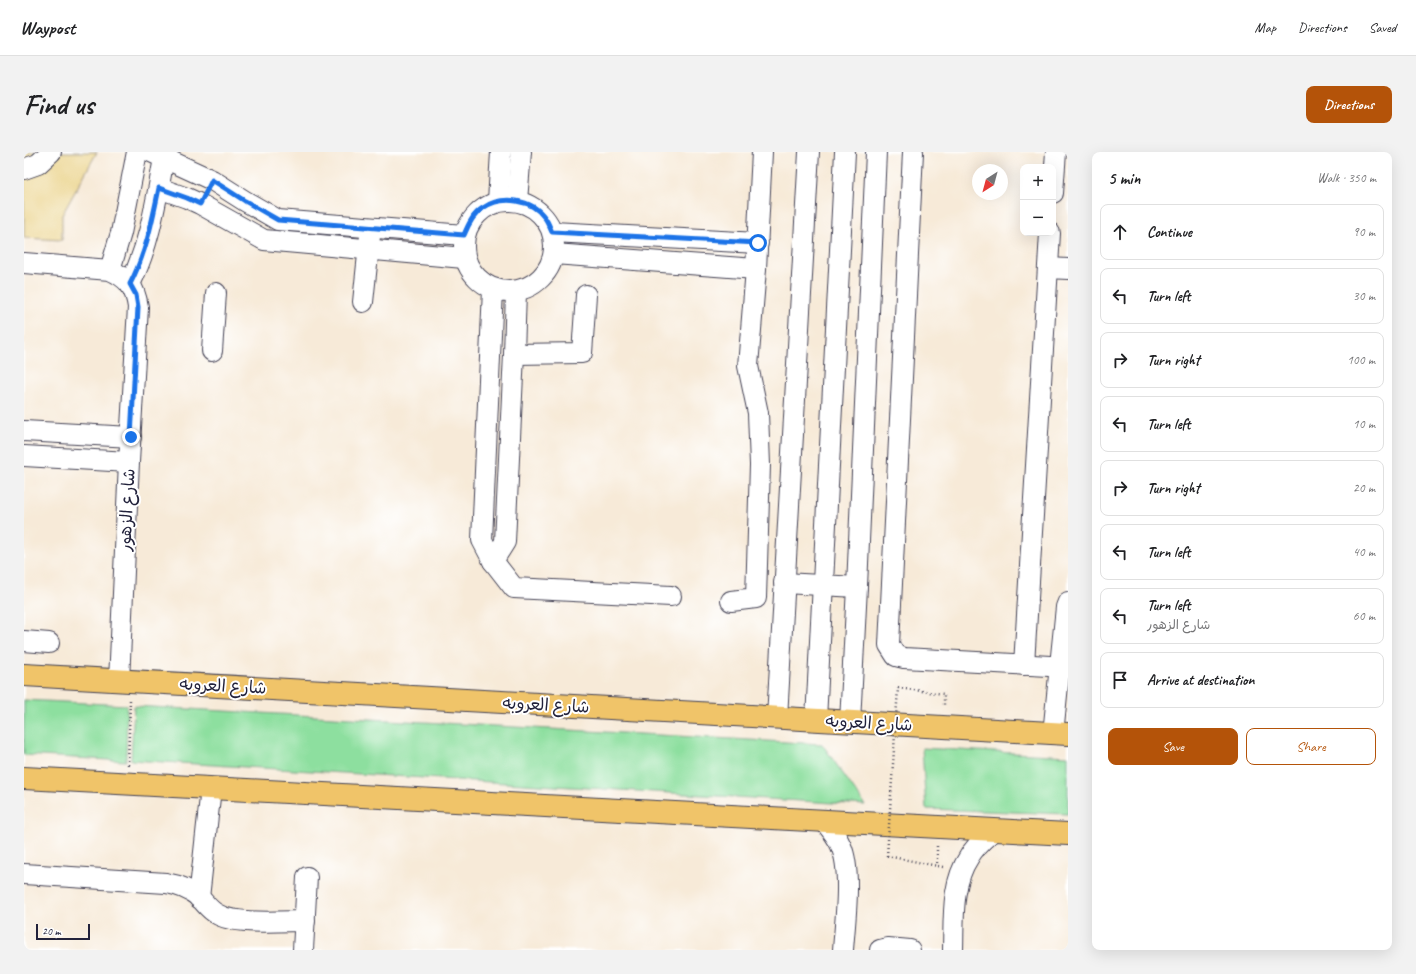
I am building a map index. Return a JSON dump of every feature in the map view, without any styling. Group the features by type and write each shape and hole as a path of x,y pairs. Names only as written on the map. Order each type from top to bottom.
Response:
{"highway":[{"name":"شارع العروبه","path":"24,675 1061,734"},
{"path":"24,778 1068,834"}],"street":[{"path":"24,169 38,164 51,152"},
{"path":"110,270 121,233 137,152"},
{"path":"501,152 508,201"},
{"path":"508,201 521,152"},
{"path":"731,601 756,598 760,465 758,413 748,366 758,243 762,152"},
{"path":"777,718 809,152"},
{"path":"816,720 845,152"},
{"path":"850,722 876,152"},
{"path":"913,152 889,645 896,656 904,658 1064,667"},
{"path":"1055,164 1056,152"},
{"path":"24,263 110,270 121,275 130,284 138,269 149,237 159,188 157,155 212,180 278,220 464,235"},
{"path":"200,204 212,180"},
{"path":"159,188 200,204 264,240 464,258"},
{"path":"508,201 532,207 545,218 552,232 554,254 549,268 540,279 528,288 504,292 493,289 481,282 470,271 464,258 464,235 471,220 483,208 508,201"},
{"path":"363,302 371,228"},
{"path":"552,232 758,243"},
{"path":"1024,665 1050,236"},
{"path":"554,254 756,269"},
{"path":"1048,268 1068,269"},
{"path":"839,269 870,272"},
{"name":"شارع الزهور","path":"125,681 129,462 138,307 136,295 130,284"},
{"path":"493,289 482,540 493,561 514,588 671,596"},
{"path":"493,561 504,542 516,291"},
{"path":"212,351 216,294"},
{"path":"514,354 582,353 586,295"},
{"path":"24,431 131,437"},
{"path":"24,456 129,462"},
{"path":"784,583 857,587"},
{"path":"1061,734 1066,607 1068,602"},
{"path":"24,641 49,643"},
{"path":"199,898 211,788"},
{"path":"823,820 834,832 842,847 846,862 847,879 843,950"},
{"path":"953,950 956,892 962,870 980,842 994,830"},
{"path":"24,874 178,885 189,890 216,914 226,919 305,921"},
{"path":"303,950 307,877"},
{"path":"880,950 888,948 910,950"}],"path":[{"path":"125,681 128,783"},
{"path":"938,865 887,856 898,688 944,694"}],"green space":[{"path":"24,700 127,705 126,761 24,755"},
{"path":"134,706 822,744 865,805 131,760"},
{"path":"922,748 1068,756 1068,814 926,809"}],"sand":[{"path":"24,152 97,152 62,215 62,240 24,238"}],"route":[{"path":"131,437 138,307 136,295 130,284 138,269 149,237 159,188 200,204 212,180 278,220 464,235 471,220 483,208 498,201 517,201 532,207 545,218 552,232 758,243"}]}
